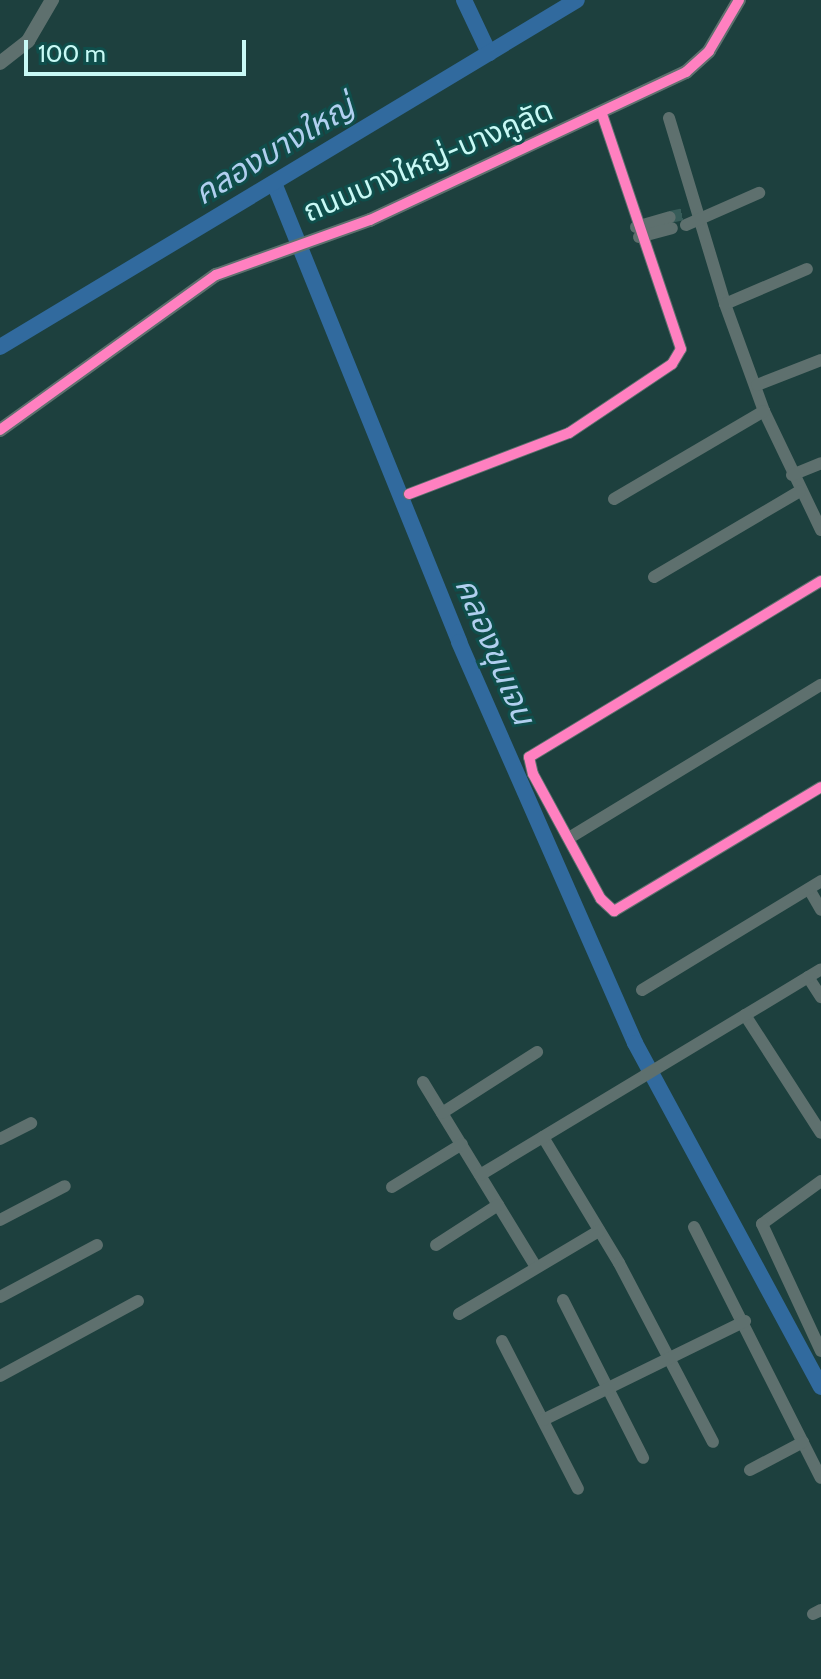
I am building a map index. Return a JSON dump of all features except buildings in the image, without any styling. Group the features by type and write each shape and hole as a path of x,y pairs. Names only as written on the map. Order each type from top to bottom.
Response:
{"street":[{"path":"0,63 28,41 52,0"},
{"name":"ถนนบางใหญ่-บางคูลัด","path":"0,430 184,294 216,275 370,220 602,114 699,61 739,0"},
{"path":"409,494 558,438 672,364 681,349 638,232 602,114"},
{"path":"669,118 692,218 757,385 764,411 821,530"},
{"path":"692,218 759,193"},
{"path":"638,232 671,223"},
{"path":"725,304 807,269"},
{"path":"757,385 821,360"},
{"path":"614,499 764,411"},
{"path":"792,475 821,463"},
{"path":"654,577 800,491"},
{"path":"821,581 537,748 529,757 533,774 601,899 614,911 821,787"},
{"path":"569,838 821,685"},
{"path":"642,990 821,881"},
{"path":"809,889 821,910"},
{"path":"480,1175 821,969"},
{"path":"808,977 821,997"},
{"path":"745,1015 821,1133"},
{"path":"442,1113 537,1052"},
{"path":"423,1082 536,1267"},
{"path":"0,1139 31,1123"},
{"path":"543,1137 670,1356 713,1442"},
{"path":"392,1187 462,1144"},
{"path":"821,1181 762,1224 821,1351"},
{"path":"0,1220 65,1186"},
{"path":"436,1245 498,1205"},
{"path":"694,1227 745,1321 821,1478"},
{"path":"459,1314 599,1231"},
{"path":"0,1297 97,1245"},
{"path":"563,1300 643,1458"},
{"path":"0,1376 138,1301"},
{"path":"543,1420 745,1321"},
{"path":"502,1341 578,1489"},
{"path":"750,1470 803,1442"}],"waterway":[{"path":"464,0 489,53"},
{"name":"คลองบางใหญ่","path":"0,347 577,0"},
{"name":"คลองขุนเจน","path":"274,183 459,642 635,1043 821,1387"}],"tunnel":[{"path":"670,217 684,214"}],"cycle path":[{"path":"0,430 216,275 370,220 686,72 709,51 739,0"},
{"path":"409,494 569,433 672,364 681,349 602,114"},
{"path":"821,581 529,757 533,774 601,899 614,911 821,787"}]}
